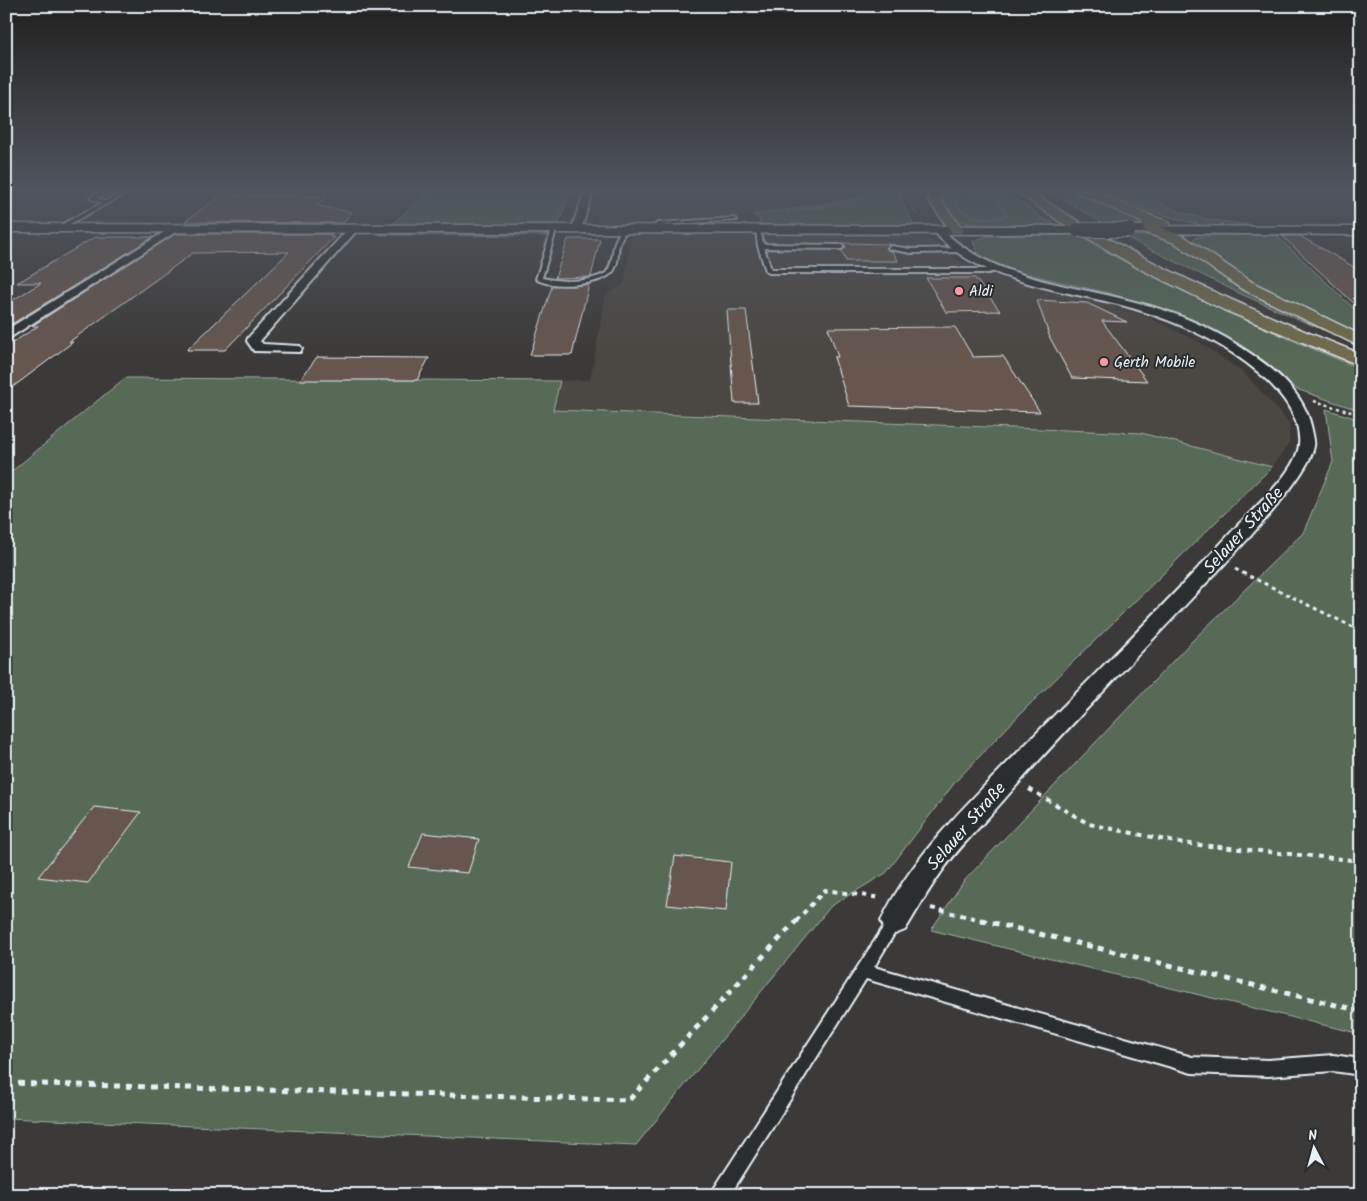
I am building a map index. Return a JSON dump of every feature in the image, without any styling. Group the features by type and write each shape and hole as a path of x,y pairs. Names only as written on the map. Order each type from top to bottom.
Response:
{"highway":[{"path":"1113,247 1187,286 1361,361"},
{"path":"1133,247 1261,309 1361,351"},
{"path":"1189,247 1246,285 1361,342"}],"street":[{"path":"6,336 146,247"},
{"path":"295,349 259,348 253,341 337,247"},
{"name":"Selauer Straße","path":"895,921 931,864 1009,777 1217,560 1291,477 1303,457 1307,445 1303,421 1289,393 1275,378 1248,357 1192,326 1121,301 1038,282 999,269 977,259 958,247"}],"lane":[{"path":"548,247 539,279 591,281 602,279 612,271 616,247"},
{"path":"761,247 769,272 988,271 999,269"},
{"path":"891,248 911,251 964,250"},
{"path":"719,1195 895,921"},
{"path":"864,971 1192,1065 1268,1068 1333,1063 1361,1067"}],"path":[{"path":"1289,393 1361,415"},
{"path":"1217,560 1361,631"},
{"path":"1009,777 1089,824 1180,843 1361,861"},
{"path":"6,1083 629,1100 825,890 907,902 1361,1012"}],"shaded area":[{"path":"630,247 942,247 954,258 973,268 1008,280 1104,303 1147,317 1199,342 1245,374 1289,423 1289,443 1272,467 1141,433 552,410 560,381 590,380 606,295 624,284"}],"green space":[{"path":"975,247 1098,247 1146,273 1252,323 1361,369 1361,411 1296,389 1266,362 1221,334 1170,312 1108,293 1015,271 991,262 977,252"},
{"path":"1146,247 1180,247 1223,276 1323,330 1241,294"},
{"path":"1199,247 1289,247 1361,315 1361,336 1285,301"},
{"path":"125,378 560,381 553,410 1141,433 1272,467 1022,712 956,781 886,873 831,906 636,1145 6,1118 6,476"},
{"path":"1326,409 1361,420 1361,1034 931,930 964,881 1191,642 1303,533 1333,462"}],"building":[{"path":"78,247 137,247 10,325 6,325 6,304 41,283 17,283"},
{"path":"155,247 324,247 225,350 187,350 289,252 193,253 69,342 73,342 6,392 6,347 38,326 32,326"},
{"path":"565,247 598,247 591,277 555,278"},
{"path":"845,247 888,247 887,249 893,252 898,261 846,261 842,251"},
{"path":"1294,247 1319,247 1361,271 1361,310"},
{"name":"Aldi","path":"926,278 975,278 1000,311 946,312"},
{"path":"589,284 572,355 530,355 552,286"},
{"path":"1037,300 1087,303 1127,322 1102,321 1147,381 1072,378 1050,338"},
{"path":"727,310 746,310 758,403 734,403"},
{"path":"955,327 973,357 1003,356 1040,412 849,406 834,357 838,357 828,328"},
{"path":"317,357 429,358 417,380 300,380"},
{"path":"94,807 141,812 88,883 38,877"},
{"path":"423,833 479,839 468,873 409,867"},
{"path":"675,856 731,862 726,911 667,905"}],"place":[{"name":"Aldi","path":"959,291"},
{"name":"Gerth Mobile","path":"1104,362"}]}
